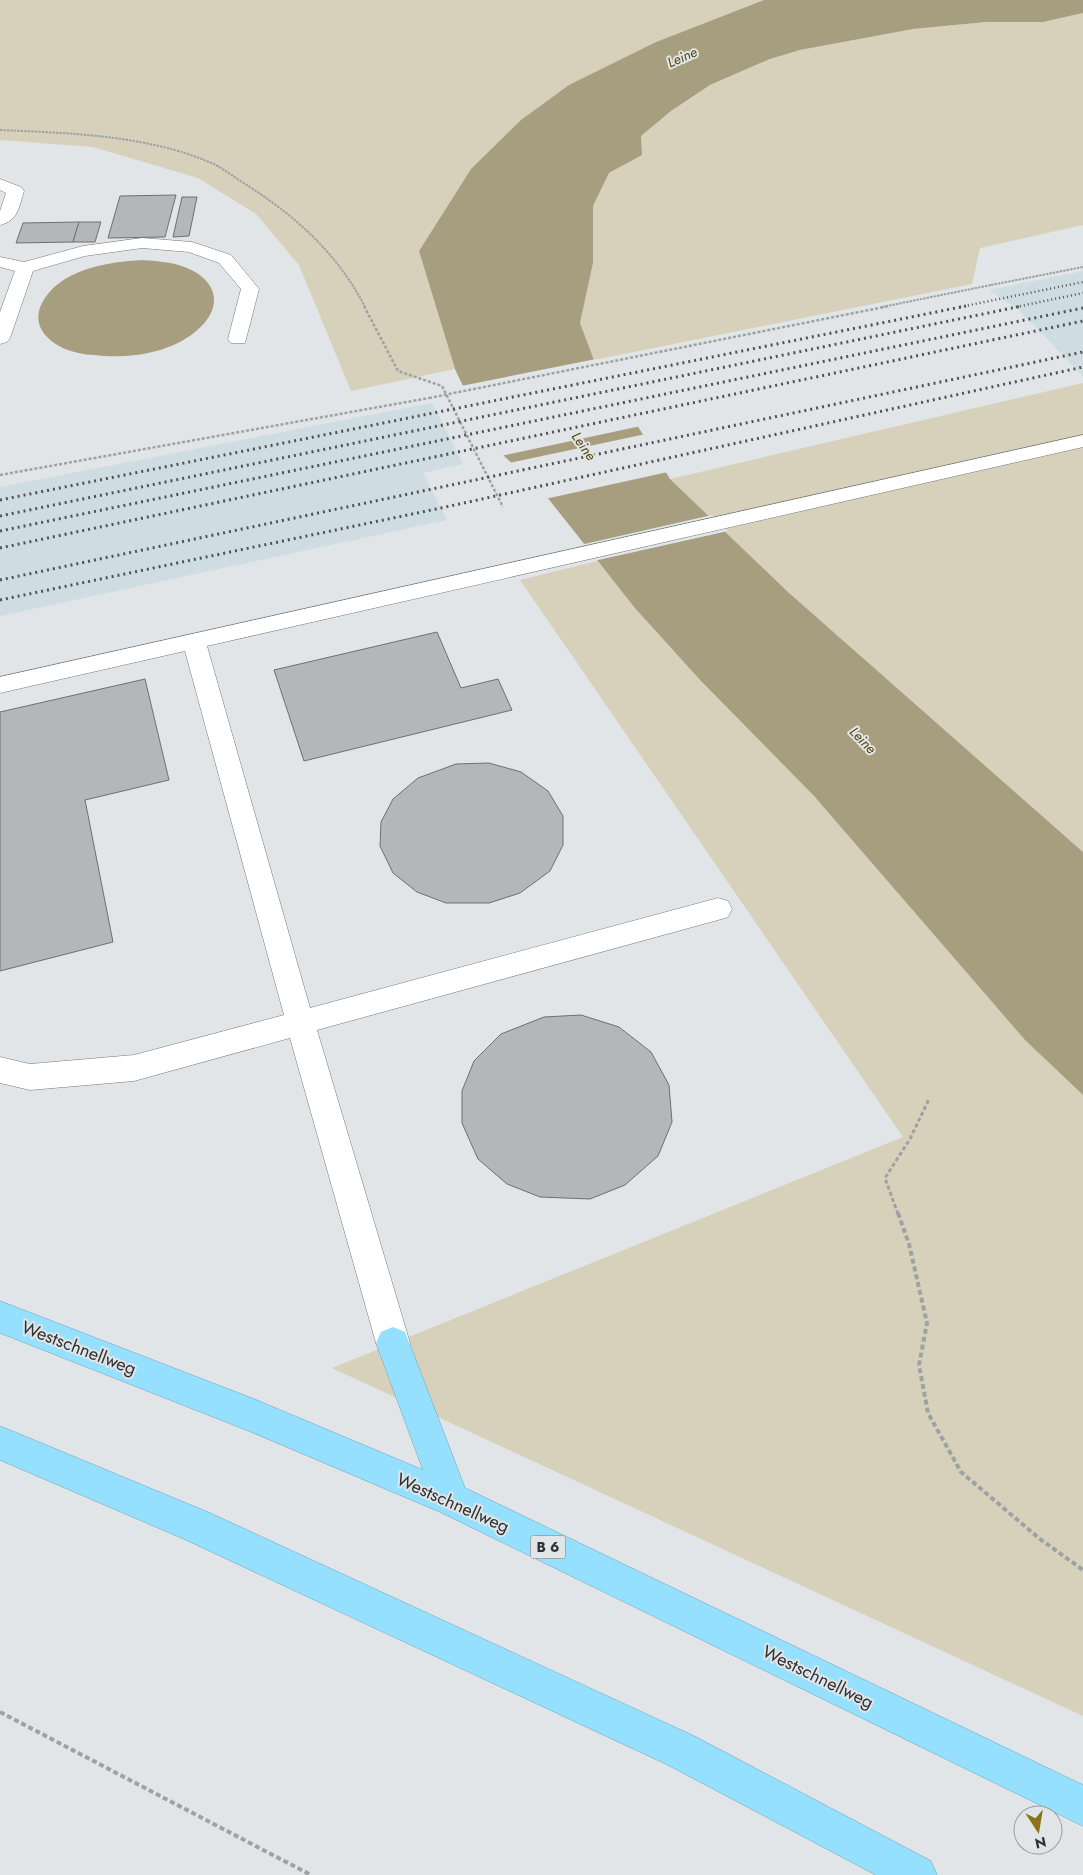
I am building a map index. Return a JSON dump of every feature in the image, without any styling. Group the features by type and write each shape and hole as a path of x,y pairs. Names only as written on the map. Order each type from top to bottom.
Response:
{"highway":[{"name":"Westschnellweg","path":"0,1317 254,1416 452,1500 1083,1806"},
{"path":"393,1343 452,1500"},
{"path":"0,1443 197,1526 673,1747 917,1875"}],"lane":[{"path":"0,184 16,191 7,216 0,220"},
{"path":"0,262 25,268 83,250 142,243 192,247 225,260 250,290 238,339"},
{"path":"0,338 25,268"},
{"path":"0,685 1083,440"},
{"path":"194,642 300,1024 393,1343"},
{"path":"0,1070 30,1077 134,1068 718,909"}],"path":[{"path":"0,130 78,133 160,146 210,162 273,201 322,243 362,301 398,371 442,386 504,506"},
{"path":"0,475 429,398 1083,267"},
{"path":"929,1099 910,1139 885,1178 909,1244 927,1322 919,1365 928,1413 961,1472 1040,1539 1083,1570"},
{"path":"0,1712 311,1875"}],"shaded area":[{"path":"0,0 764,0 656,42 617,62 471,169 419,251 455,369 351,391 299,265 256,214 198,178 93,147 0,140"},
{"path":"1083,13 1083,225 980,248 972,284 594,360 580,323 593,263 593,206 609,173 642,155 641,136 671,111 710,85 770,59 800,50 913,29 986,22 1043,22"},
{"path":"1083,271 1083,376 1021,312 989,290"},
{"path":"1083,383 1083,852 788,592 670,479"},
{"path":"432,403 463,464 423,473 447,520 0,616 0,487"},
{"path":"597,561 701,681 814,796 1025,1040 1083,1095 1083,1716 332,1368 903,1137 520,580"}],"water":[{"name":"Leine","path":"764,0 1083,0 1083,13 1043,22 986,22 913,29 800,50 770,59 710,85 671,111 641,136 642,155 609,173 593,206 593,263 580,323 594,360 631,415 670,479 788,592 1083,852 1083,1095 1025,1040 814,796 701,681 635,608 543,492 490,443 455,369 419,251 471,169 521,120 569,85 656,42"},
{"path":"142,260 182,266 198,274 206,281 214,297 213,306 204,324 195,332 160,350 133,355 107,356 73,352 53,342 43,332 39,322 40,307 50,291 60,282 86,269"}],"pier":[{"path":"596,359 641,426 501,456 488,444 461,386"},
{"path":"646,434 668,472 545,499 509,463"},
{"path":"712,515 728,531 594,561 580,545"}],"building":[{"path":"176,195 165,237 108,238 120,196"},
{"path":"182,197 197,197 189,236 173,237"},
{"path":"79,222 73,242 16,243 23,223"},
{"path":"79,222 101,222 95,242 73,242"},
{"path":"437,632 461,688 498,679 512,710 304,761 274,670"},
{"path":"145,679 169,780 85,800 113,942 0,971 0,712"},
{"path":"489,763 521,772 548,791 563,816 563,845 550,871 520,893 489,903 446,903 417,892 393,873 380,846 381,822 393,799 418,778 456,764"},
{"path":"581,1015 619,1027 651,1052 669,1085 672,1122 658,1156 625,1185 590,1199 540,1197 507,1184 478,1159 462,1123 462,1091 474,1061 501,1034 544,1017"}],"railway":[{"path":"960,307 1083,282"},
{"path":"1016,307 1083,293"},
{"path":"0,500 966,306"},
{"path":"0,516 1022,306"},
{"path":"0,531 1083,308"},
{"path":"0,548 1083,321"},
{"path":"0,580 1083,352"},
{"path":"0,600 441,508 1083,367"}]}
